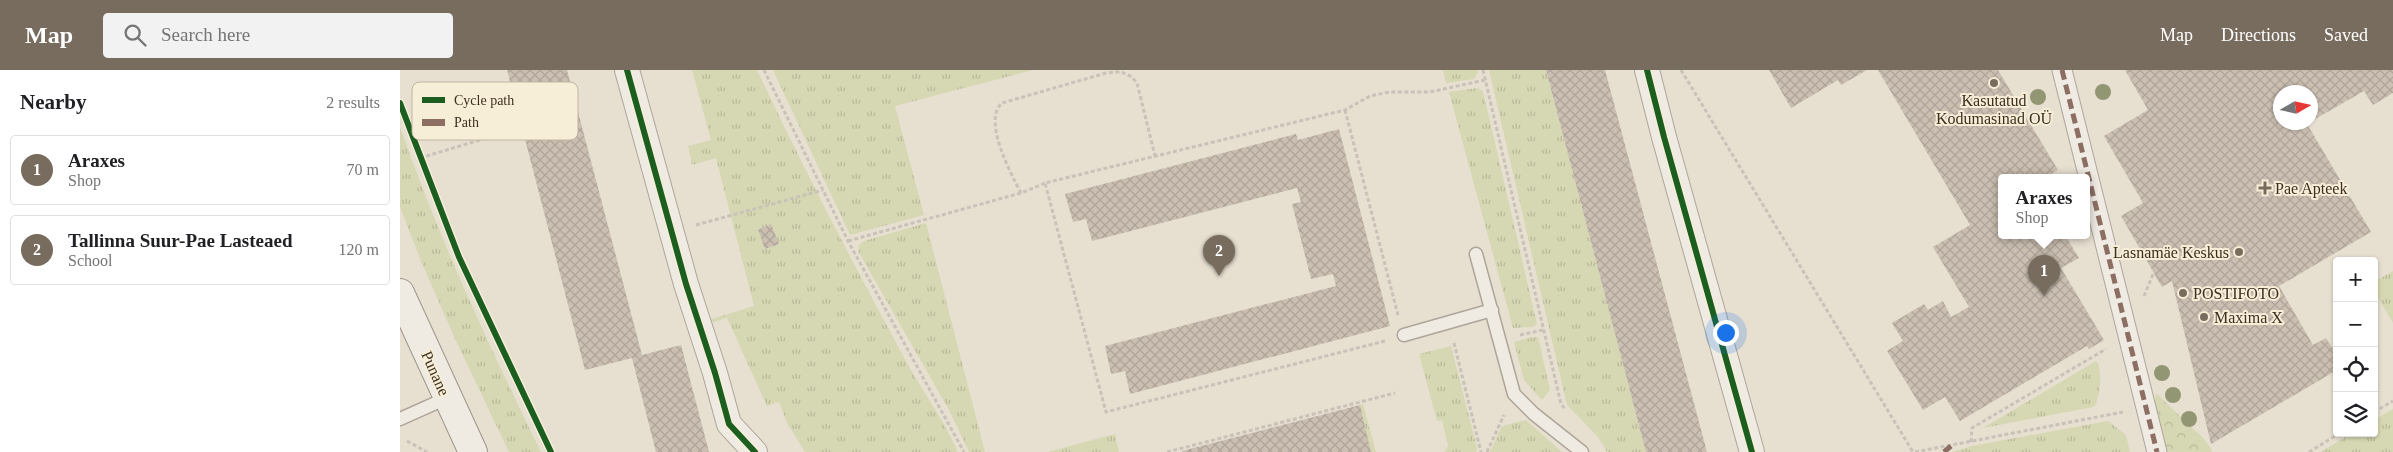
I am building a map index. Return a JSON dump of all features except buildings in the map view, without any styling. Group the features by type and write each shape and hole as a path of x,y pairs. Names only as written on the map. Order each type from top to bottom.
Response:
{"main road":[{"name":"Punane","path":"400,293 472,452"}],"street":[{"path":"627,70 671,232 702,338 716,373 729,424 755,452"},
{"path":"1647,70 1664,138 1752,452"},
{"path":"2062,70 2088,174"},
{"path":"2090,183 2157,452"}],"lane":[{"path":"1476,254 1514,394 1534,414 1582,452"},
{"path":"1404,336 1492,310"},
{"path":"400,418 447,398"}],"path":[{"path":"764,70 848,241 964,452"},
{"path":"1483,70 1561,404 1567,411"},
{"path":"1681,70 1914,452 2146,407"},
{"path":"1021,193 1005,163 994,120 998,107 1002,103 1106,72 1121,71 1130,74 1137,83 1155,156"},
{"path":"848,241 1021,193 1045,182 1345,110 1370,96 1389,92 1430,92 1485,80"},
{"path":"1045,182 1106,412 1351,352 1404,336 1345,110"},
{"path":"420,158 480,140"},
{"path":"417,149 423,167"},
{"path":"671,232 823,190"},
{"path":"1971,442 1972,428 2128,336"},
{"path":"1453,337 1481,452"},
{"path":"1167,452 1394,393"},
{"path":"1487,452 1514,394"},
{"path":"2378,410 2393,401"},
{"path":"2309,452 2333,437"},
{"path":"407,442 427,452"}],"green space":[{"path":"692,70 757,70 863,281 958,452 805,452 787,423 779,402 767,406 727,318 711,323 709,320 754,306 716,158 692,165 688,146 711,140","holes":["771,225 778,244 765,249 758,230"]},
{"path":"773,70 1033,70 895,106 924,215 850,235"},
{"path":"1443,70 1478,70 1478,72 1474,79 1446,83"},
{"path":"1489,70 1546,70 1646,452 1607,452 1598,437 1567,405"},
{"path":"1477,88 1483,91 1537,324 1533,327 1513,328 1449,92"},
{"path":"400,127 448,251 541,452 509,452 456,341 421,261 400,207"},
{"path":"926,223 985,452 969,452 949,410 858,251 859,245 864,241"},
{"path":"2393,271 2393,323 2378,298 2378,280"},
{"path":"1538,337 1550,390 1542,400 1524,380 1514,342"},
{"path":"1451,346 1477,448 1476,452 1444,452 1448,446 1442,420 1437,421 1419,354"},
{"path":"2096,361 2100,371 2100,383 2096,405 2093,407 1983,428"},
{"path":"2156,393 2182,418 2181,422 2184,425 2191,427 2200,435 2209,445 2212,452 2165,452 2153,417"},
{"path":"1363,404 1376,452 1371,452 1360,405"},
{"path":"2393,409 2393,452 2321,452 2345,437 2378,437 2378,418"},
{"path":"1526,420 1562,452 1490,452 1502,426"},
{"path":"2108,421 2126,435 2130,452 1952,452 1972,446"},
{"path":"1115,434 1119,452 1047,452"}],"marked path":[{"path":"2062,70 2088,174"},
{"path":"2090,183 2157,452"},
{"path":"1944,452 1951,446"}],"cycle path":[{"path":"627,70 686,284 715,373 729,424 755,452"},
{"path":"1647,70 1752,452"},
{"path":"400,103 412,134"},
{"path":"414,140 459,257 551,452"}],"place":[{"name":"Kasutatud Kodumasinad OÜ","path":"1994,83"},
{"name":"Pae Apteek","path":"2265,188"},
{"name":"Lasnamäe Keskus","path":"2239,252"},
{"name":"Tallinna Suur-Pae Lasteaed","path":"1219,276"},
{"name":"POSTIFOTO","path":"2183,293"},
{"name":"Araxes","path":"2044,296"},
{"name":"Maxima X","path":"2204,317"}]}
